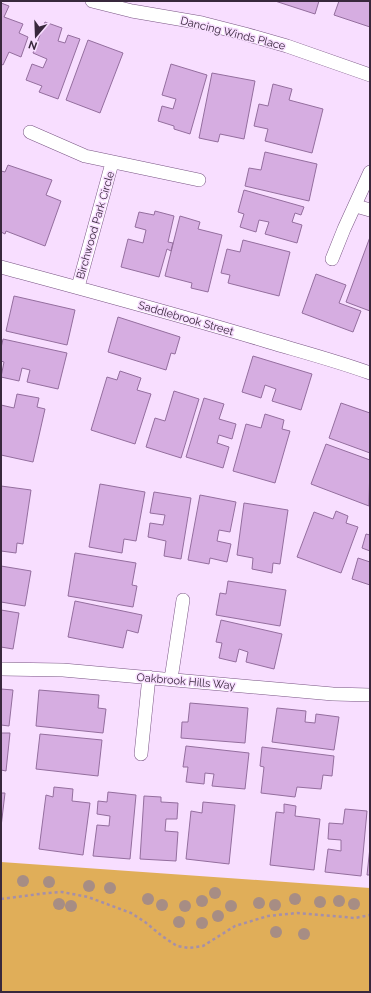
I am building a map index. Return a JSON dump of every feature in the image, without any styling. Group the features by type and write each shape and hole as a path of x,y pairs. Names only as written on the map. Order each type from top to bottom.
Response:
{"street":[{"name":"Dancing Winds Place","path":"92,1 132,11 202,23 245,34 287,46 370,75"},
{"name":"Birchwood Park Circle","path":"30,132 85,156 112,163 199,180"},
{"name":"Birchwood Park Circle","path":"78,287 112,163"},
{"path":"332,259 370,172"},
{"path":"356,206 370,210"},
{"name":"Saddlebrook Street","path":"1,267 78,287 342,363 370,374"},
{"path":"171,679 183,600"},
{"name":"Oakbrook Hills Way","path":"1,669 63,670 333,694 370,695"},
{"path":"141,754 149,677"}],"path":[{"path":"1,899 62,892 88,897 131,913 177,946 189,948 202,946 234,926 268,916 297,913 355,918 370,915"}],"shaded area":[{"path":"1,862 370,888 370,992 1,992"}],"building":[{"path":"275,1 319,1 315,14"},
{"path":"339,1 370,1 370,27 334,15"},
{"path":"1,3 9,6 4,17 23,24 19,33 28,37 21,57 9,52 3,65 1,64"},
{"path":"45,22 62,28 58,41 65,43 68,35 80,39 58,99 39,92 42,86 26,80 32,64 43,68 47,59 33,53"},
{"path":"88,40 123,53 100,113 66,100"},
{"path":"171,64 207,75 190,134 174,129 174,126 158,121 162,106 173,109 176,99 162,95"},
{"path":"212,73 255,81 244,139 220,134 218,142 199,138"},
{"path":"273,84 292,89 289,100 323,109 312,153 265,141 268,129 254,126 259,104 268,106"},
{"path":"265,152 317,164 309,201 245,186 249,168 261,170"},
{"path":"8,165 52,180 46,195 61,201 45,246 6,231 5,234 1,232 1,171 5,172"},
{"path":"244,190 304,207 301,215 295,213 292,222 302,225 297,243 265,234 269,222 259,220 256,232 240,227 244,214 238,212"},
{"path":"155,211 174,216 168,242 173,243 171,251 167,249 159,277 121,267 128,239 143,243 146,230 135,227 139,212 154,215"},
{"path":"180,216 200,222 198,229 222,235 208,292 191,288 192,283 165,276"},
{"path":"370,237 370,311 346,302"},
{"path":"243,240 290,252 279,296 228,283 230,275 221,273 227,249 240,252"},
{"path":"316,274 346,285 339,303 361,311 353,332 302,313"},
{"path":"14,296 75,310 67,345 6,331"},
{"path":"118,317 180,337 175,354 171,353 166,370 108,352"},
{"path":"3,339 67,353 58,389 27,382 30,370 22,368 19,381 1,377 4,362 1,361"},
{"path":"253,356 312,374 301,410 272,401 276,389 265,385 261,398 242,392"},
{"path":"120,371 141,378 137,390 151,394 135,444 91,430 107,377 117,380"},
{"path":"174,391 199,399 181,458 146,447 155,418 165,421"},
{"path":"17,394 39,398 37,407 45,409 33,462 1,455 1,405 14,408"},
{"path":"204,398 224,404 219,419 236,424 232,439 219,435 217,443 229,447 223,468 186,457"},
{"path":"341,403 370,413 370,453 329,438"},
{"path":"265,414 284,420 282,429 290,431 275,483 233,471 246,424 261,428"},
{"path":"326,444 370,460 369,506 311,484"},
{"path":"100,484 145,492 136,541 124,539 122,553 89,547"},
{"path":"1,486 31,490 23,544 17,543 16,553 1,551"},
{"path":"154,492 191,498 181,559 164,556 166,541 148,537 150,523 163,525 165,515 150,513"},
{"path":"200,495 236,502 230,532 219,530 217,541 231,544 227,562 210,558 209,564 188,560"},
{"path":"244,503 288,510 280,564 273,563 272,573 252,569 253,558 237,555"},
{"path":"336,511 348,516 346,523 358,527 341,573 297,557 314,512 333,519"},
{"path":"366,534 370,535 370,551 362,548"},
{"path":"75,553 136,563 132,585 137,586 133,607 68,596"},
{"path":"358,558 370,562 370,585 352,579"},
{"path":"1,566 31,571 25,606 1,602"},
{"path":"228,581 286,590 280,626 216,615 220,593 226,594"},
{"path":"75,601 142,615 138,633 127,630 123,648 68,637"},
{"path":"1,610 19,613 13,649 1,647"},
{"path":"221,620 282,634 274,669 246,662 248,652 239,649 236,662 219,658 222,643 216,642"},
{"path":"1,689 13,690 9,726 1,725"},
{"path":"39,690 99,695 98,708 106,709 103,733 36,726"},
{"path":"190,703 248,708 245,743 181,738 182,722 188,722"},
{"path":"277,708 306,711 305,722 315,723 316,714 339,717 334,750 272,742"},
{"path":"1,733 10,733 6,771 1,770"},
{"path":"40,734 102,740 98,776 36,769"},
{"path":"186,746 249,753 245,789 212,786 214,774 205,773 204,784 186,782 188,767 183,767"},
{"path":"262,747 334,756 332,776 323,775 321,789 297,787 295,797 261,793 264,767 260,766"},
{"path":"54,787 73,789 72,801 90,803 83,855 39,849 46,795 53,797"},
{"path":"108,792 136,795 130,859 93,856 97,825 109,826 110,816 97,814 98,801 107,802"},
{"path":"1,793 5,793 1,827"},
{"path":"144,796 161,797 161,802 178,803 177,819 166,819 165,831 178,832 176,861 140,859"},
{"path":"203,802 235,805 229,864 186,859 191,811 202,813"},
{"path":"284,804 296,806 295,816 320,819 314,870 270,865 276,812 284,813"},
{"path":"345,809 367,811 361,876 325,872 328,849 341,851 341,840 328,839 329,823 343,824"},
{"path":"370,847 370,875 367,875"}]}
